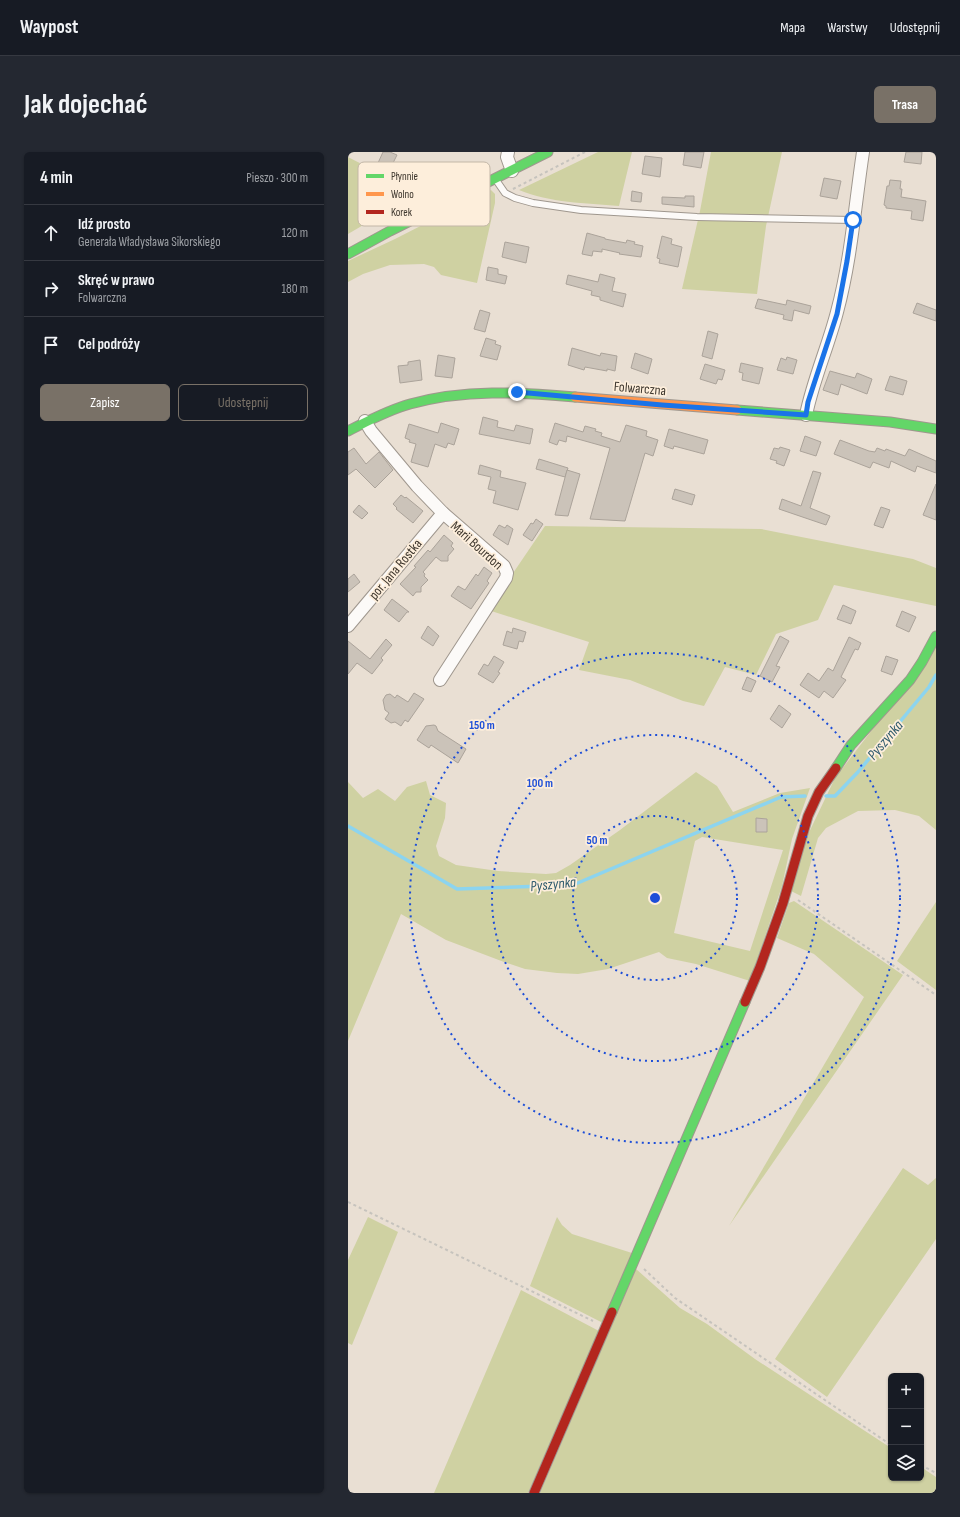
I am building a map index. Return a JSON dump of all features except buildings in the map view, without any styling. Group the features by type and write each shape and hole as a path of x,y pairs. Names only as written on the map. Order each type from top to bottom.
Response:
{"street":[{"path":"508,152 507,157 512,171"},
{"path":"490,181 548,152"},
{"path":"806,415 808,402 837,314 847,261 863,152"},
{"path":"348,254 400,226"},
{"name":"Folwarczna","path":"348,431 385,412 416,402 441,397 485,392 552,394 662,405 887,422 936,429"},
{"name":"Marii Bourdon","path":"366,421 371,431 417,486 443,513 504,566 507,573 506,578 440,680"},
{"name":"por. Jana Rostka","path":"348,626 443,513"},
{"path":"534,1493 760,967 786,894 806,822 819,792 851,745 910,680 936,636"}],"lane":[{"path":"495,179 505,193 515,198 534,203 581,210 697,217 853,220"}],"path":[{"path":"505,193 585,152"},
{"path":"786,894 802,902 936,995"},
{"path":"348,1202 606,1327"},
{"path":"635,1260 675,1298 888,1443"},
{"path":"924,1466 936,1473"}],"green space":[{"path":"598,152 632,152 619,206 555,200 543,198 519,190"},
{"path":"711,152 782,152 766,226 757,294 682,289 700,211"},
{"path":"348,157 358,162 358,226 362,226 348,234"},
{"path":"490,191 495,194 495,203 490,225"},
{"path":"420,226 490,226 477,283 441,275 434,267 424,264 390,265 363,274 348,282 348,261"},
{"path":"545,526 761,529 913,559 936,568 936,606 834,585 818,620 776,634 756,675 725,667 704,706 683,701 630,680 579,670 589,642 488,610"},
{"path":"936,647 936,830 919,816 895,810 858,811 826,828 818,838 801,896 791,891 803,845 835,778"},
{"path":"696,772 717,786 733,812 780,793 810,788 792,839 782,886 750,981 696,964 667,958 659,952 608,969 578,974 525,969 446,940 401,914 348,1041 348,782 363,798 378,789 395,801 407,787 426,781 430,795 446,803 445,818 436,846 439,856 456,865 498,871 546,874 556,873 620,830","holes":["702,837 783,850 750,951 674,933 695,841"]},
{"path":"794,901 903,975 729,1226 864,997 814,954 777,938 789,903"},
{"path":"936,902 936,990 897,961"},
{"path":"903,1168 928,1185 936,1178 936,1239 827,1397 775,1359"},
{"path":"368,1217 398,1232 352,1345 348,1343 348,1260"},
{"path":"557,1217 562,1225 572,1234 632,1253 603,1323 530,1286"},
{"path":"636,1269 680,1308 707,1324 755,1359 888,1446 888,1481 924,1481 924,1469 936,1477 936,1493 540,1493"},
{"path":"521,1290 599,1331 528,1493 434,1493"}],"waterway":[{"name":"Pyszynka","path":"826,796 835,796 858,772 929,687 936,675"},
{"name":"Pyszynka","path":"348,826 457,889 573,885 781,797 805,796"}],"traffic: fast":[{"path":"490,181 548,152"},
{"path":"348,254 400,226"},
{"path":"348,431 394,409 430,399 492,393 575,397"},
{"path":"737,410 890,422 936,429"},
{"path":"836,768 851,745 910,680 936,636"},
{"path":"612,1312 745,1002"}],"traffic: slow":[{"path":"575,397 737,410"}],"traffic: jam":[{"path":"745,1002 760,967 783,903 808,816 819,792 836,768"},
{"path":"534,1493 612,1312"}],"route":[{"path":"517,392 662,405 806,415 808,402 837,314 842,292 853,220"}]}
